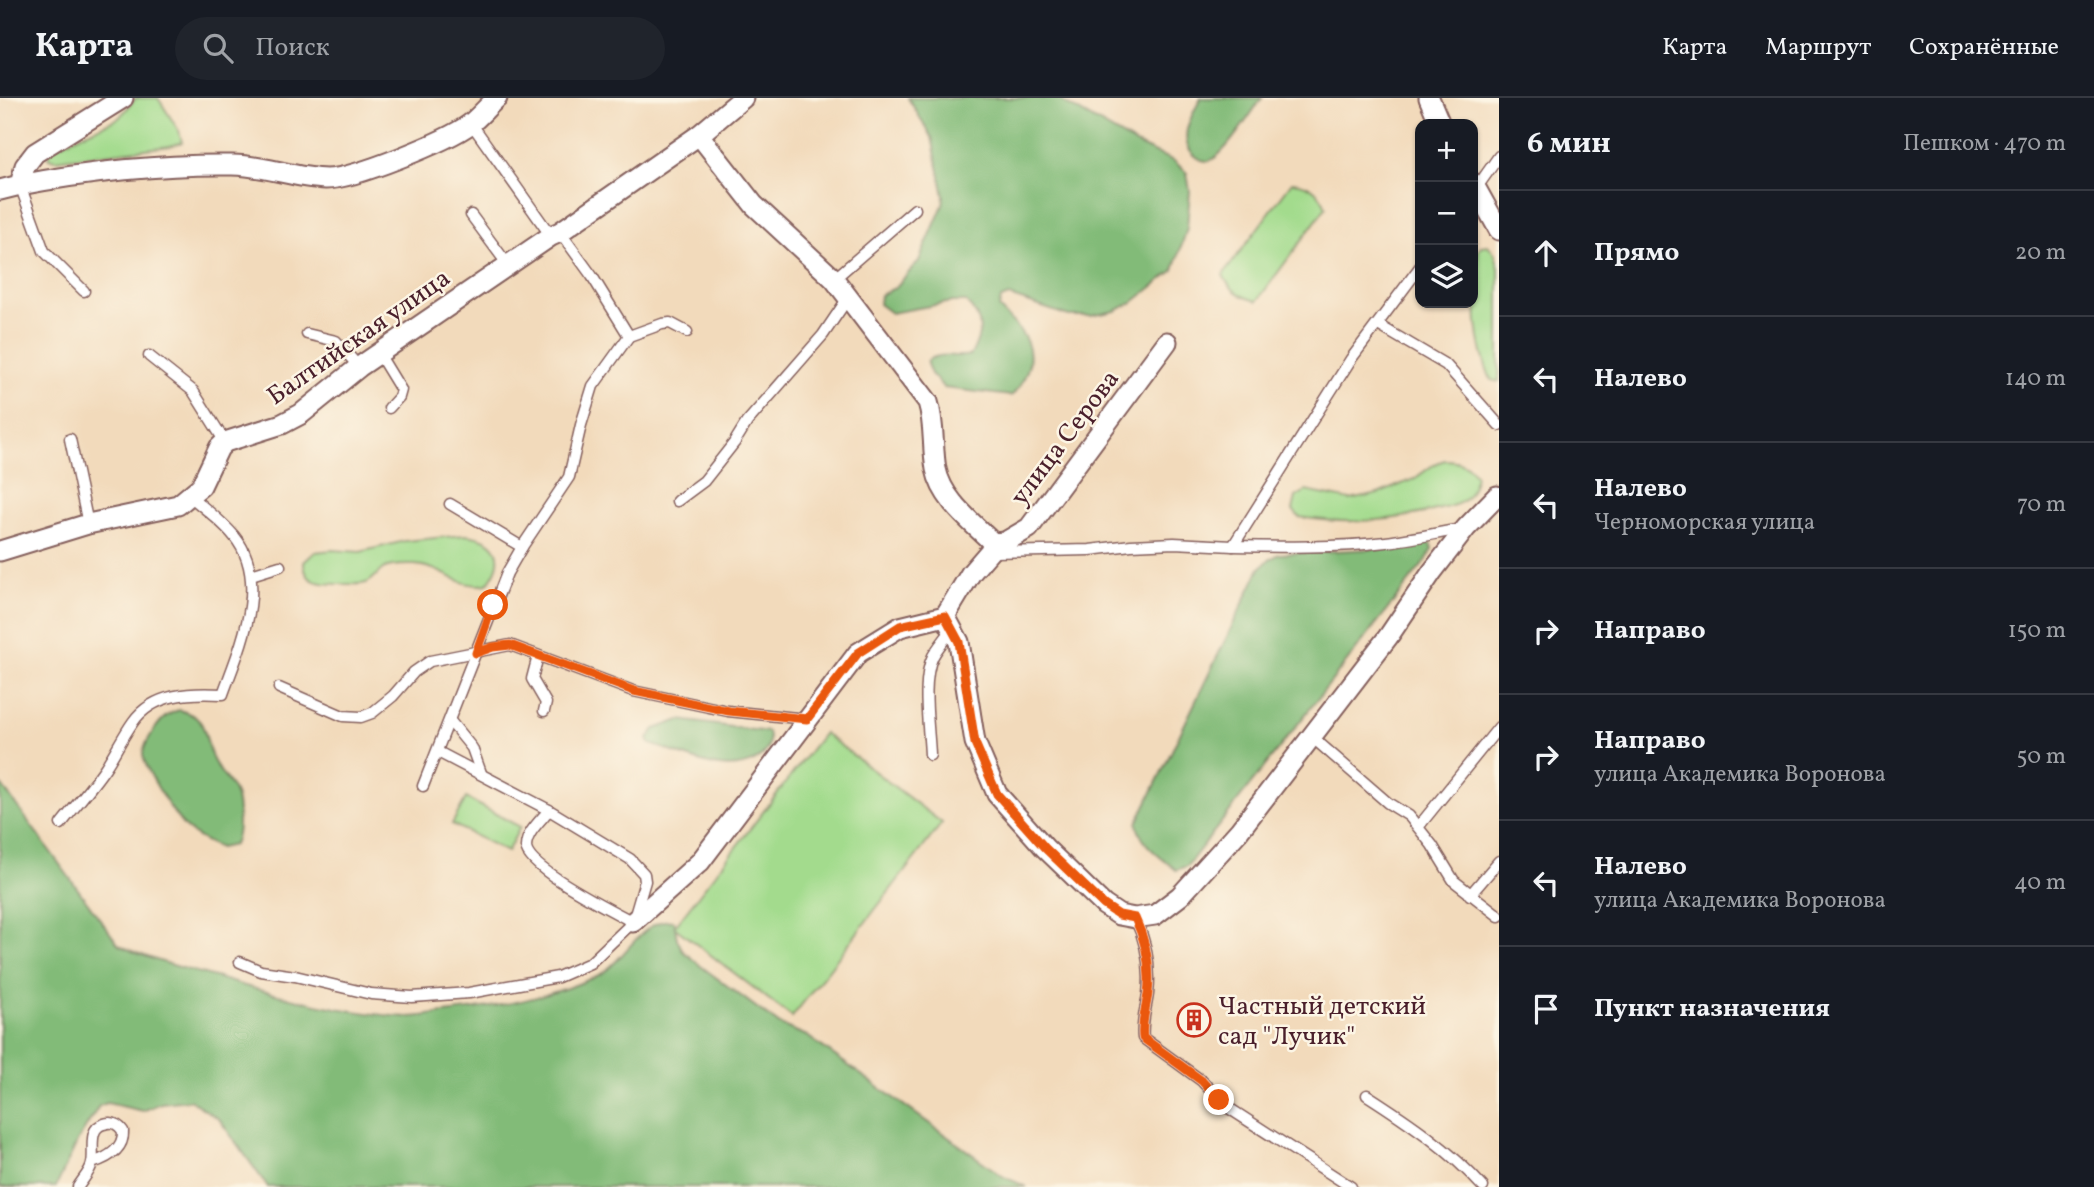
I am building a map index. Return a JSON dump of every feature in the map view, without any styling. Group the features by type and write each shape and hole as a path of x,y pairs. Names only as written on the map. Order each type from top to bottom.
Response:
{"street":[{"path":"20,184 25,166 35,153 123,98"},
{"path":"0,190 20,184 154,167 207,165 274,169 308,178 350,176 456,132 471,123 497,98"},
{"name":"Балтийская улица","path":"225,442 282,424 301,414 359,367 699,135 743,98"},
{"path":"1429,98 1438,119"},
{"path":"699,135 754,205 834,279 928,402 933,426 936,471 949,499 991,547"},
{"path":"1478,196 1499,230"},
{"name":"улица Серова","path":"949,622 971,573 991,547 1029,528 1167,342"},
{"path":"0,551 88,524 178,505 201,486 219,448 225,442"},
{"path":"633,922 700,862 858,653 900,626 949,622 959,642 975,743 997,794 1045,848 1104,905 1119,915 1135,918 1155,915 1180,896 1240,831 1388,637 1432,572 1466,528 1498,495"}],"lane":[{"path":"471,123 556,234 592,276 629,336"},
{"path":"1478,184 1499,156"},
{"path":"20,184 44,251 84,291"},
{"path":"834,279 915,209"},
{"path":"471,215 508,265"},
{"path":"1233,546 1351,359 1415,274"},
{"path":"677,501 704,481 747,422 823,335 848,298"},
{"path":"423,786 503,584 522,547 569,478 593,386 629,336 670,323 687,332"},
{"path":"1378,325 1446,365 1499,425"},
{"path":"307,334 336,341 359,367"},
{"path":"379,354 401,390 399,397 389,408"},
{"path":"149,356 193,391 225,442"},
{"path":"70,439 88,524"},
{"path":"61,824 104,769 135,719 152,705 177,695 223,694 248,628 251,575 245,552 236,537 190,496"},
{"path":"450,504 522,547"},
{"path":"991,547 1078,551 1174,543 1304,548 1361,544 1466,528"},
{"path":"251,575 280,566"},
{"path":"930,755 927,695 930,667 949,622"},
{"path":"279,688 342,716 361,717 372,713 393,696 423,664 510,645 634,691 729,711 807,719"},
{"path":"538,656 532,679 546,703 544,711"},
{"path":"450,721 472,748 481,773"},
{"path":"1419,826 1499,727"},
{"path":"1312,737 1388,803 1419,826 1454,881 1499,916"},
{"path":"240,962 251,969 295,976 371,994 412,996 469,993 565,974 590,963 633,922 645,881 639,867 630,859 549,810 438,752"},
{"path":"549,810 530,833 526,847 529,856 542,869 573,889 633,922"},
{"path":"1470,895 1499,860"},
{"path":"1135,918 1144,938 1149,989 1143,1038 1202,1081 1224,1105 1351,1187"},
{"path":"1367,1095 1433,1140 1460,1162 1483,1187"},
{"path":"78,1187 92,1163"}],"green space":[{"path":"136,98 158,98 179,131 182,142 170,146 55,160 48,158 52,148 119,118"},
{"path":"908,98 1056,98 1138,145 1174,161 1187,173 1190,191 1187,228 1174,270 1132,303 1115,311 1091,316 1069,316 1009,296 1001,299 999,308 1020,331 1029,348 1028,367 1020,385 1011,396 944,388 931,374 928,360 939,356 971,355 980,327 972,309 966,302 952,302 891,313 879,304 880,295 895,288 919,261 943,205 944,196 932,137"},
{"path":"1201,98 1262,98 1219,155 1207,161 1191,152 1186,137"},
{"path":"1292,182 1313,189 1326,207 1257,301 1233,289 1223,275"},
{"path":"1488,245 1495,254 1499,268 1499,382 1491,380 1478,332 1478,251 1481,246"},
{"path":"1445,460 1463,464 1476,476 1468,495 1455,505 1409,516 1353,521 1299,517 1293,510 1296,497 1306,491 1350,500 1378,494 1414,479 1436,463"},
{"path":"465,535 486,540 497,551 497,566 487,584 468,584 434,569 415,565 386,567 364,584 317,582 308,576 305,570 304,562 315,552 360,552 405,541"},
{"path":"1417,540 1427,540 1431,544 1432,550 1427,559 1187,866 1176,870 1146,844 1137,823 1260,568 1279,554 1409,547"},
{"path":"179,710 189,713 201,723 213,760 234,792 238,815 234,845 220,848 187,829 149,771 143,754 144,748 165,717"},
{"path":"680,720 768,732 767,750 755,761 728,767 702,762 650,744 648,739 655,729"},
{"path":"824,733 942,823 792,1017 674,927"},
{"path":"0,783 119,945 178,967 310,1003 413,1017 484,1008 543,996 599,975 643,932 663,921 674,921 677,939 683,951 702,967 780,1025 807,1036 1004,1177 1027,1187 268,1187 219,1119 190,1100 161,1103 143,1111 107,1103 99,1106 78,1140 56,1187 0,1187"},
{"path":"466,798 520,827 507,852 452,824"}],"place":[{"name":"Частный детский сад \"Лучик\"","path":"1194,1020"}],"route":[{"path":"493,605 476,653 510,645 634,691 729,711 807,719 858,653 900,626 945,616 959,642 975,743 997,794 1018,820 1104,905 1119,915 1135,918 1144,938 1149,989 1143,1038 1202,1081 1219,1100"}]}
